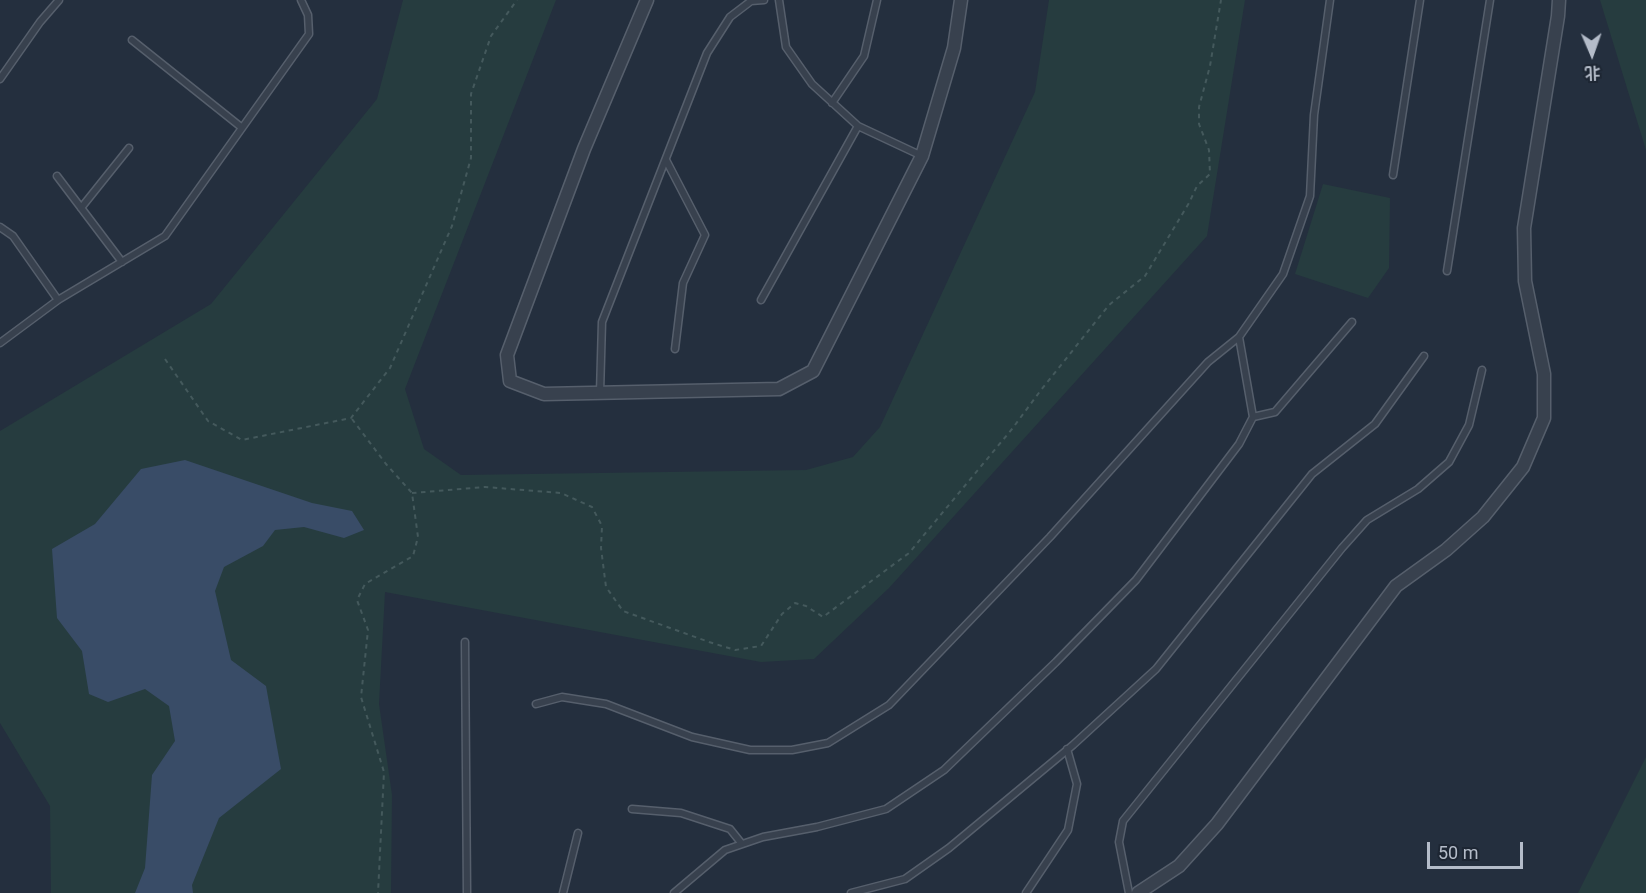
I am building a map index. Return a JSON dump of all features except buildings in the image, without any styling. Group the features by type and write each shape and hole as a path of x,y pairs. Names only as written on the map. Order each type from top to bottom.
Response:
{"street":[{"path":"647,0 584,149 507,355 510,381 544,394 779,389 813,371 922,156 954,48 961,0"},
{"path":"1138,893 1179,866 1217,824 1396,586 1446,550 1483,518 1523,467 1544,418 1544,374 1525,281 1524,228 1559,0"}],"lane":[{"path":"0,79 40,22 59,0"},
{"path":"0,343 58,300 165,236 309,34 308,15 301,0"},
{"path":"600,393 602,322 707,54 730,17 751,1 764,0"},
{"path":"779,0 786,47 812,84 858,126 922,156"},
{"path":"832,103 864,56 877,0"},
{"path":"536,704 562,697 606,704 692,737 750,750 792,750 828,743 889,705 1050,537 1208,362 1239,337 1283,274 1310,196 1314,115 1330,0"},
{"path":"1393,175 1420,0"},
{"path":"1447,271 1490,0"},
{"path":"132,40 241,128"},
{"path":"761,300 858,126"},
{"path":"81,208 129,148"},
{"path":"666,160 705,235 683,283 675,349"},
{"path":"57,176 122,262"},
{"path":"0,227 13,236 58,300"},
{"path":"1253,417 1275,412 1352,322"},
{"path":"674,893 725,850 763,837 817,827 886,808 944,770 1056,662 1136,580 1239,444 1253,417 1239,337"},
{"path":"851,893 905,879 949,848 1067,749 1156,669 1312,474 1376,424 1424,356"},
{"path":"1129,893 1119,842 1122,821 1367,520 1418,489 1449,462 1469,425 1482,370"},
{"path":"465,642 467,893"},
{"path":"1026,893 1068,830 1077,784 1067,749"},
{"path":"632,809 681,813 711,822 730,829 742,844"},
{"path":"563,893 578,833"}],"path":[{"path":"165,359 208,421 242,440 351,418 390,368 452,226 471,158 471,94 491,36 517,0"},
{"path":"412,493 484,488 561,493 592,507 603,526 601,548 606,587 623,611 735,650 761,646 782,614 795,603 806,606 823,617 909,553 1012,429 1109,305 1145,276 1197,186 1210,174 1209,150 1199,124 1199,107 1210,66 1221,0"},
{"path":"351,418 386,464 412,493 418,537 413,556 365,584 357,600 368,630 361,697 384,772 378,893"}],"green space":[{"path":"403,0 556,0 405,389 424,449 461,475 806,470 853,457 880,427 1035,92 1049,0 1245,0 1207,236 889,588 814,659 761,662 385,592 379,704 392,795 391,893 51,893 50,806 0,723 0,431 211,304 377,99"},
{"path":"1600,0 1646,0 1646,150"},
{"path":"1323,184 1390,198 1389,268 1368,298 1295,274"},
{"path":"1646,757 1646,893 1578,893"}],"water":[{"path":"185,460 312,503 352,511 364,530 344,538 304,527 275,530 263,546 224,567 215,591 231,660 266,686 281,769 219,818 192,885 193,893 135,893 145,868 152,775 175,741 169,706 145,689 108,702 89,694 82,651 57,618 52,549 95,524 141,469"}]}
